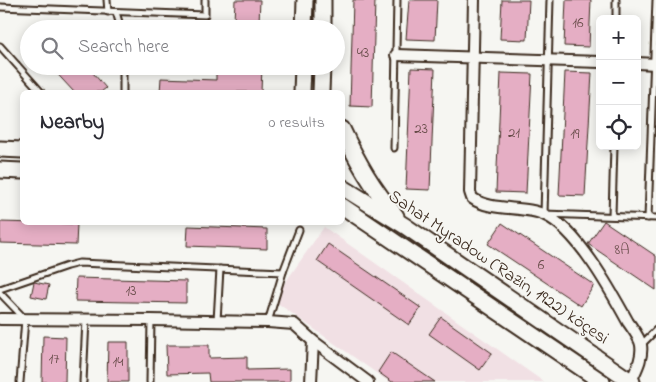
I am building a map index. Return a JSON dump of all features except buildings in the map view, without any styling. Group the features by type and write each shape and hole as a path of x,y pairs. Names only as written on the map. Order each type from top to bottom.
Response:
{"main road":[{"path":"304,20 305,0"},
{"path":"322,20 323,0"},
{"path":"302,90 303,75"},
{"path":"345,136 356,161 374,190 405,226"},
{"path":"0,149 20,150"},
{"path":"0,170 20,171"},
{"name":"Sahat Myradow (Razin, 1922) köçesi","path":"345,189 405,226 631,382"},
{"name":"Sahat Myradow (Razin, 1922) köçesi","path":"345,208 602,382"}],"street":[{"path":"474,0 470,192 472,198 477,202 544,214 560,223 599,270 641,344 639,364 631,382"},
{"path":"396,55 596,62"},
{"path":"641,63 655,64"},
{"path":"0,319 217,321 294,324 312,341 368,382"},
{"path":"311,382 312,341"}],"lane":[{"path":"107,0 108,12"},
{"path":"0,7 205,15 205,0"},
{"path":"394,148 397,0"},
{"path":"550,0 544,214 656,218"},
{"path":"616,0 616,15"},
{"path":"648,218 656,0"},
{"path":"116,12 118,20"},
{"path":"0,46 20,68"},
{"path":"26,75 39,90"},
{"path":"123,75 123,90"},
{"path":"612,215 614,150"},
{"path":"268,322 298,230"},
{"path":"20,382 25,319 0,291 79,263 283,272"},
{"path":"217,321 220,269"},
{"path":"83,382 86,319"},
{"path":"150,382 151,320"},
{"path":"641,344 656,330"}],"shaded area":[{"path":"324,227 544,382 389,382 273,300"}]}
